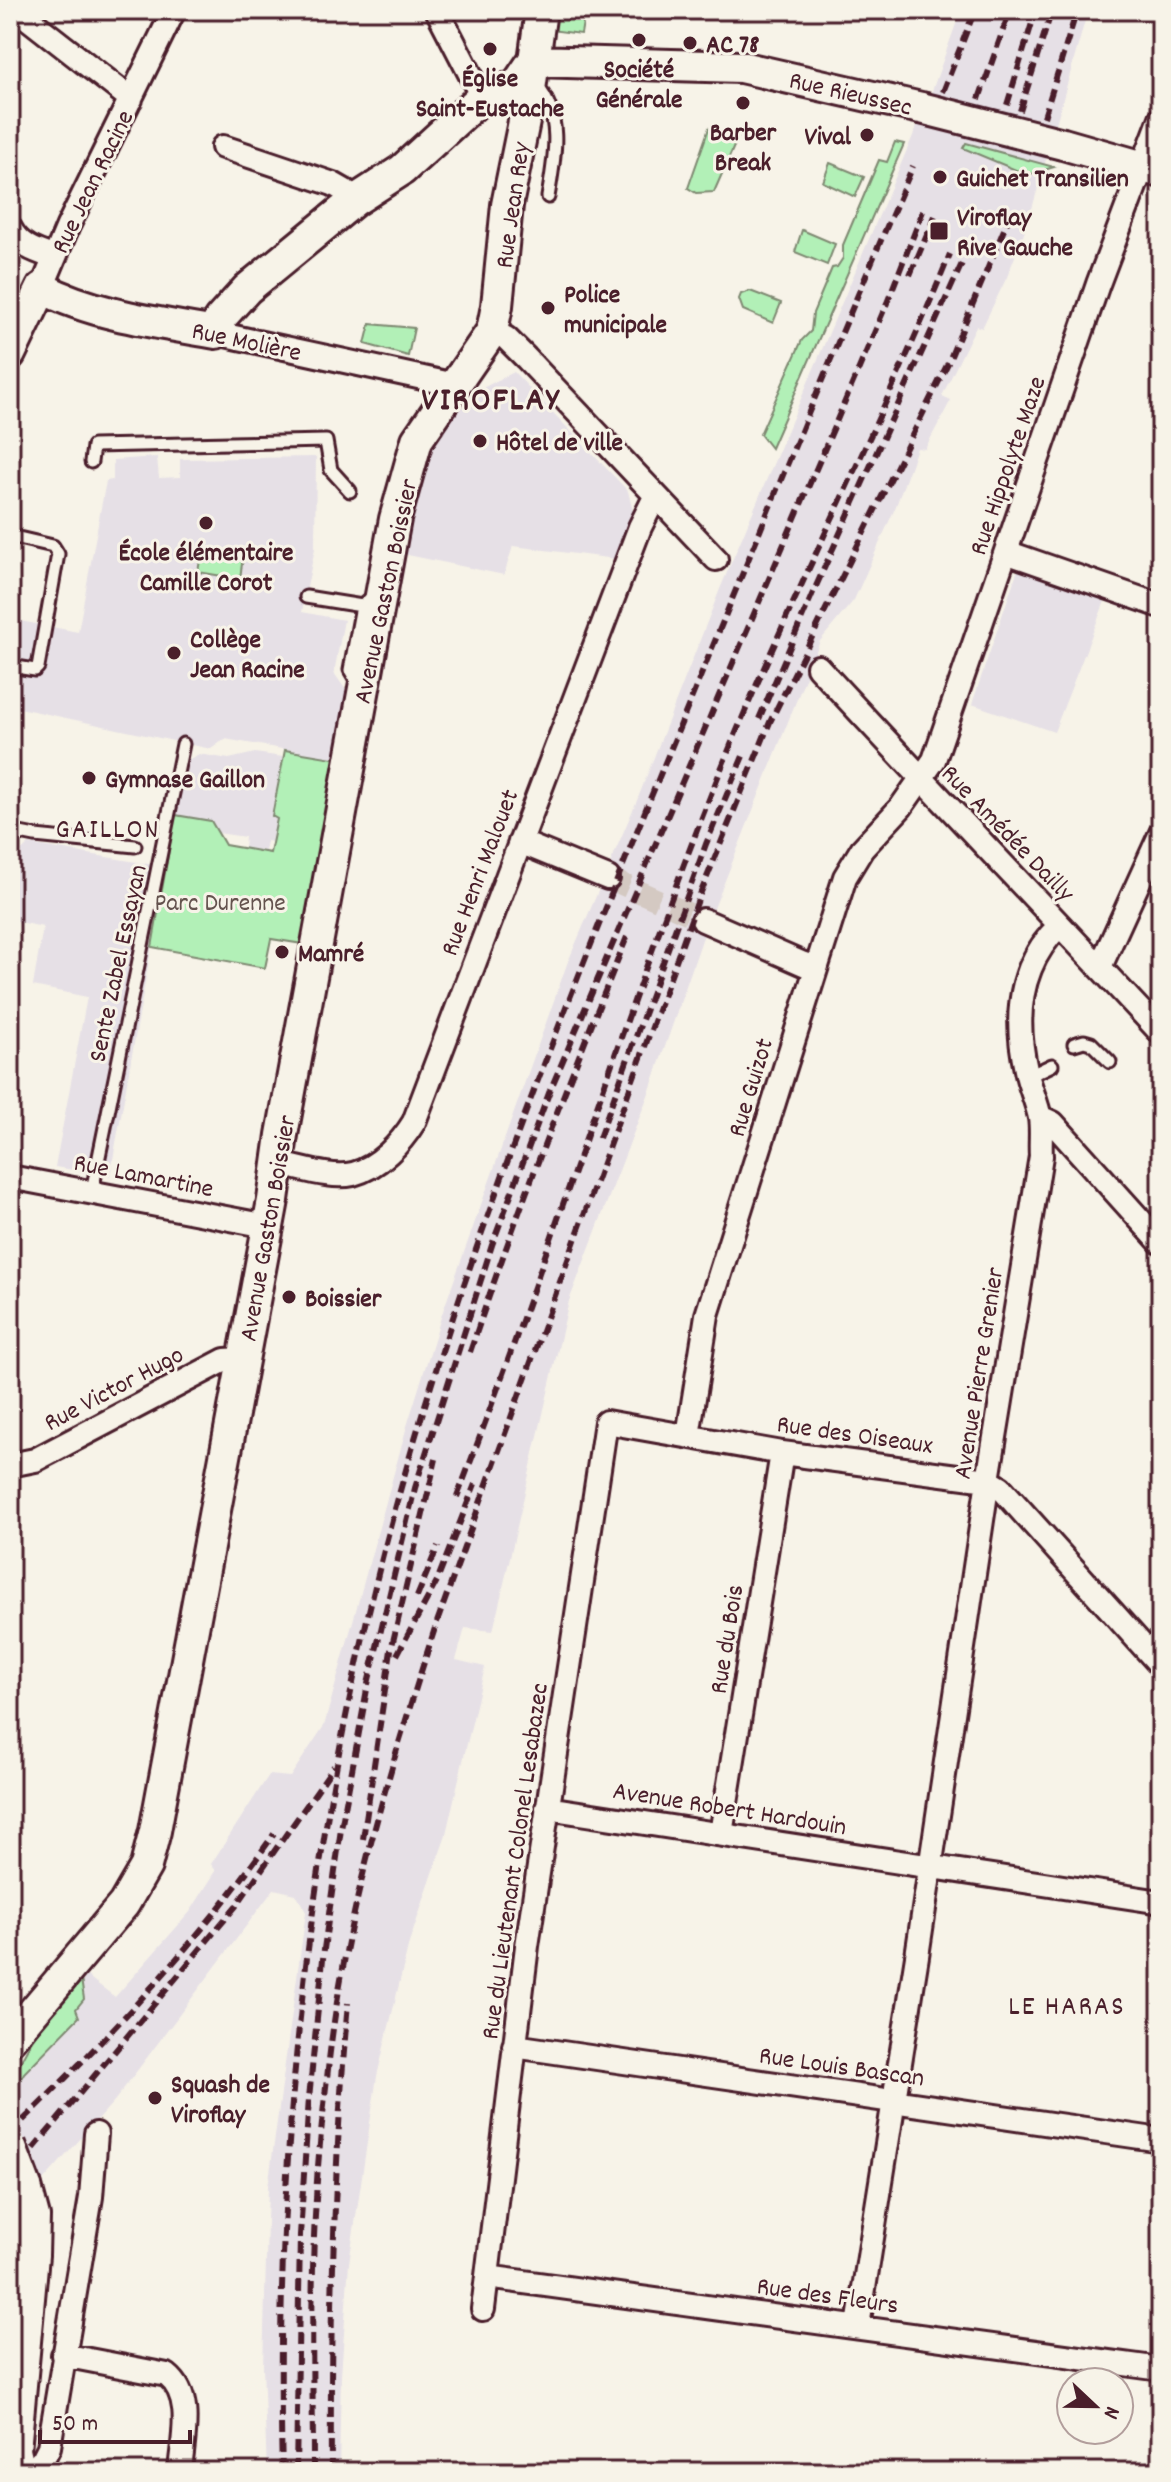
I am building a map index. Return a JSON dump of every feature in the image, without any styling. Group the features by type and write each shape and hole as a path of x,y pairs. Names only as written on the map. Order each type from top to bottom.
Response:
{"street":[{"path":"17,10 131,99"},
{"name":"Rue Jean Racine","path":"10,354 42,288 53,257 174,10"},
{"path":"437,10 482,97"},
{"name":"Rue Jean Rey","path":"495,318 507,205 541,10"},
{"name":"Rue Rieussec","path":"532,71 741,67 921,108 1152,170"},
{"path":"216,333 219,320 247,289 354,201 402,170 482,97 502,92 532,71"},
{"name":"Rue Hippolyte Maze","path":"920,780 934,760 1098,284 1152,170 1161,118"},
{"path":"223,147 333,184 347,192 354,201"},
{"path":"10,228 14,236 29,249 53,257"},
{"name":"Rue Molière","path":"42,288 60,297 113,312 455,385"},
{"path":"495,318 506,338 716,559"},
{"name":"Avenue Gaston Boissier","path":"10,2039 124,1904 146,1866 268,1226 363,692 372,597 417,440 495,318"},
{"name":"Rue Henri Malouet","path":"279,1164 330,1174 353,1174 378,1161 402,1142 414,1122 640,527 655,497"},
{"path":"1006,552 1161,606"},
{"name":"Rue Amédée Dailly","path":"818,667 920,780 1008,868 1161,1033"},
{"name":"Rue Guizot","path":"688,1436 707,1315 851,864 901,807 920,780"},
{"path":"1100,967 1160,837"},
{"path":"520,842 608,878"},
{"path":"703,920 806,965 817,964"},
{"name":"Avenue Pierre Grenier","path":"894,2100 988,1480 1041,1156 1040,1117 1021,1046 1019,1007 1028,969 1059,926"},
{"path":"1040,1117 1053,1123 1161,1243"},
{"name":"Rue Lamartine","path":"10,1177 268,1226"},
{"name":"Rue Victor Hugo","path":"10,1465 35,1460 225,1360 242,1359"},
{"name":"Rue des Oiseaux","path":"606,1422 782,1453 988,1480"},
{"name":"Rue du Lieutenant Colonel Lesabazec","path":"483,2309 514,2046 547,1808 606,1422"},
{"name":"Rue du Bois","path":"721,1834 782,1453"},
{"path":"988,1480 1001,1488 1161,1666"},
{"name":"Avenue Robert Hardouin","path":"547,1808 1161,1902"},
{"name":"Rue Louis Bascan","path":"514,2046 1161,2140"},
{"path":"858,2326 894,2100"},
{"path":"31,2472 49,2447 91,2197 96,2134"},
{"path":"10,2145 34,2217 15,2450 20,2472"},
{"name":"Rue des Fleurs","path":"487,2277 1161,2369"},
{"path":"63,2355 167,2375 174,2380 184,2397 180,2472"}],"lane":[{"path":"532,71 557,137 548,197"},
{"path":"91,462 93,446 326,441 331,470 350,491"},
{"path":"10,536 53,546 58,554 38,667 35,670 10,666"},
{"path":"306,597 372,597"},
{"name":"Sente Zabel Essayan","path":"92,1191 183,744"},
{"path":"10,831 135,846"},
{"path":"1074,1044 1084,1041 1091,1043 1110,1062"},
{"path":"1027,1077 1052,1065"}],"shaded area":[{"path":"961,10 1088,10 1028,223 1007,277 982,328 976,326 942,396 951,400 925,449 917,448 896,506 854,600 820,641 705,931 650,1090 569,1301 493,1631 465,1628 456,1660 485,1667 445,1838 409,1943 377,2076 349,2263 341,2375 339,2472 267,2472 263,2367 268,2187 306,1912 296,1894 274,1889 115,2100 10,2218 10,2112 15,2108 15,2082 27,2050 87,1976 115,1997 190,1912 216,1871 211,1864 269,1775 290,1777 324,1726 407,1426 442,1314 567,964 638,798 720,589 932,91"},
{"path":"514,372 628,491 634,516 616,559 513,546 504,575 403,554 430,445 463,398"},
{"name":"Collège Jean Racine","path":"157,457 159,478 180,477 180,459 316,457 315,548 302,612 344,620 334,673 348,693 339,759 225,739 211,749 10,706 10,619 78,632 106,481 113,480 113,460"},
{"path":"1018,569 1107,596 1054,732 972,704"},
{"path":"255,753 283,757 272,816 277,819 273,842 267,841 265,851 244,848 245,837 218,833 211,821 175,815 184,762 199,754 229,759"},
{"path":"29,844 166,867 110,1176 55,1167 87,997 33,986 43,927 10,920 14,858"}],"green space":[{"path":"551,10 585,10 581,34 550,30"},
{"path":"709,128 738,137 714,192 696,193 688,188"},
{"path":"895,142 904,144 771,448 760,434 802,340 811,331 813,313 832,268 837,267 843,258 843,245 879,160 887,162"},
{"path":"966,143 1054,167 1028,175 963,148"},
{"path":"830,163 864,177 855,197 823,182"},
{"path":"802,230 835,244 827,265 795,252"},
{"path":"750,291 781,303 773,323 743,310 739,299 741,294"},
{"path":"370,324 414,328 408,356 365,344"},
{"path":"202,548 243,556 240,579 198,572"},
{"name":"Parc Durenne","path":"285,750 339,759 303,944 271,939 265,968 152,947 175,815 211,821 225,845 270,853 277,819 272,816"},
{"path":"81,1979 84,1999 76,2009 79,2017 24,2073 13,2093 21,2061 29,2046"}],"tunnel":[{"path":"608,878 703,920"}],"railway":[{"path":"943,92 975,10"},
{"path":"979,99 1010,10"},
{"path":"1007,105 1036,10"},
{"path":"1020,111 1052,10"},
{"path":"1044,117 1077,10"},
{"path":"282,2472 283,2248 299,2024 330,1801 351,1691 404,1475 471,1264 547,1056 790,457 913,166"},
{"path":"313,2472 314,2233 329,2060 358,1895 402,1732 436,1625 699,897 770,722 948,363 1013,208"},
{"path":"296,2472 300,2235 309,2098 324,1949 341,1829 368,1684 415,1488 492,1245 549,1093 887,303 923,211"},
{"path":"910,275 935,216"},
{"path":"457,1497 706,807 764,667 950,254"},
{"path":"759,719 964,259"},
{"path":"599,1138 706,844 743,756"},
{"path":"470,1352 545,1143 627,937"},
{"path":"363,1839 391,1650 436,1459"},
{"path":"397,1655 437,1581 475,1484"},
{"path":"417,1597 438,1546"},
{"path":"10,2177 236,1906 334,1766"},
{"path":"10,2133 150,1990 214,1914 274,1834"},
{"path":"331,2472 334,2238 348,2003"}],"place":[{"name":"Société Générale","path":"639,40"},
{"name":"AC 78","path":"690,43"},
{"name":"Église Saint-Eustache","path":"490,49"},
{"name":"Barber Break","path":"743,103"},
{"name":"Vival","path":"867,135"},
{"name":"Guichet Transilien","path":"940,177"},
{"name":"Viroflay Rive Gauche","path":"939,231"},
{"name":"Police municipale","path":"548,308"},
{"name":"Hôtel de ville","path":"480,441"},
{"name":"École élémentaire Camille Corot","path":"206,523"},
{"name":"Collège Jean Racine","path":"174,653"},
{"name":"Gymnase Gaillon","path":"89,778"},
{"name":"Mamré","path":"282,952"},
{"name":"Boissier","path":"289,1297"},
{"name":"Squash de Viroflay","path":"155,2098"}],"district":[{"name":"VIROFLAY","path":"491,397"},
{"name":"GAILLON","path":"108,827"},
{"name":"LE HARAS","path":"1067,2004"}]}
